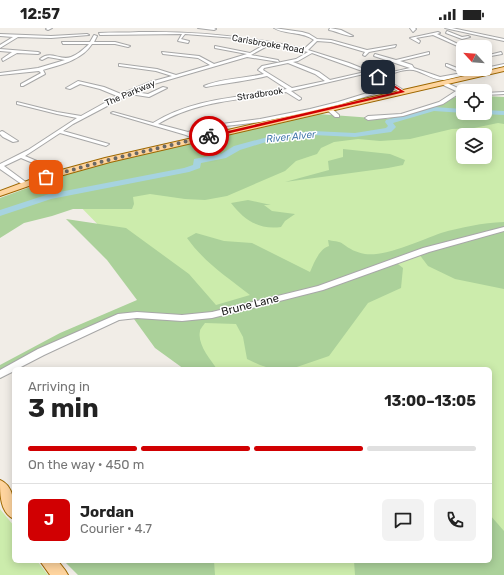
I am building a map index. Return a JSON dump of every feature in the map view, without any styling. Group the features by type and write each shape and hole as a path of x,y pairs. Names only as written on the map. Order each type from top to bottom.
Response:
{"main road":[{"path":"0,194 25,184 108,160 504,69"},
{"path":"0,487 12,508"},
{"path":"50,563 60,575"}],"street":[{"path":"135,40 142,34 145,28"},
{"path":"200,28 215,29 211,35"},
{"path":"276,28 331,41 366,53 395,46"},
{"path":"326,32 330,28 352,35"},
{"path":"448,29 462,38 468,37"},
{"path":"427,40 417,43 412,38 433,34 448,29 459,29 504,40"},
{"path":"478,34 482,31"},
{"path":"184,33 179,40 188,42"},
{"name":"Carisbrooke Road","path":"18,36 57,37 184,33 270,43 312,52 342,62 369,72 403,92"},
{"path":"433,34 456,44"},
{"path":"0,35 18,36"},
{"path":"0,74 40,69 69,59 91,44 98,35"},
{"path":"304,50 314,38 321,35"},
{"path":"0,49 18,36"},
{"path":"331,41 337,37"},
{"path":"63,43 115,44 128,46"},
{"name":"The Parkway","path":"0,166 38,146 81,117 129,92 152,82 201,70 249,55 270,43"},
{"path":"76,45 91,44"},
{"path":"216,47 275,61 281,60"},
{"path":"0,49 38,53"},
{"path":"3,60 17,51"},
{"path":"423,51 433,56"},
{"path":"299,99 289,89 261,72 260,69 289,62 306,56 312,52"},
{"path":"163,53 199,57 214,66"},
{"path":"397,61 428,53"},
{"path":"375,55 397,61 411,66 412,68"},
{"path":"492,55 500,55"},
{"path":"42,59 47,56 69,59"},
{"path":"74,57 84,59"},
{"path":"289,62 329,81"},
{"path":"441,66 456,62"},
{"path":"120,64 168,72 176,76"},
{"path":"447,65 456,69"},
{"path":"492,68 504,65"},
{"path":"378,77 412,68 418,69 435,78 441,79 457,76"},
{"path":"23,85 43,73 40,69"},
{"path":"201,70 215,72"},
{"name":"Stradbrook","path":"154,124 174,113 207,102 262,95 369,72"},
{"path":"183,74 190,78"},
{"path":"206,86 266,75"},
{"path":"68,88 80,82 102,88 121,96"},
{"path":"443,83 456,90"},
{"path":"188,134 214,127 268,120 351,100 372,91 394,86"},
{"path":"129,92 149,96 166,88"},
{"path":"492,94 504,93"},
{"path":"368,118 401,115 441,103 456,95"},
{"path":"19,103 57,113 81,117"},
{"path":"329,109 337,116"},
{"path":"113,113 188,134 199,139"},
{"path":"59,131 95,144 106,144"},
{"path":"2,136 15,141"},
{"path":"21,156 49,168"},
{"path":"0,166 25,184"},
{"name":"Brune Lane","path":"13,367 41,352 118,317 137,315 182,318 212,315 320,288 426,250 504,229"},
{"name":"Brune Lane","path":"0,374 12,368"}],"green space":[{"path":"492,96 504,97 504,124 498,123 474,128 456,128 410,139 380,141 358,139 334,142 321,148 317,154 296,161 285,171 227,196 205,200 150,194 133,197 134,204 132,209 73,209 24,223 0,238 0,198 85,167 318,114 387,119 426,109 456,97 456,120 492,120"},
{"path":"504,108 504,575 117,575 107,563 492,563 492,367 193,367 168,296 66,192 456,114 456,120 492,120 492,111"},
{"path":"343,149 390,154 405,160 403,165 388,168 285,182 329,170 328,161 343,157"},
{"path":"248,200 271,205 264,205 272,211 295,214 285,221 281,227 273,228 259,225 247,219 231,203"},
{"path":"66,219 126,228 189,274 216,305 250,295 216,269 194,247 187,238 196,233 224,241 252,243 310,272 322,250 329,246 328,240 340,242 350,249 365,254 383,253 414,244 441,233 480,224 504,222 504,289 455,279 428,266 416,250 394,261 403,268 401,288 368,303 329,356 297,367 266,367 247,359 243,337 236,324 205,323 200,330 200,341 216,367 181,367 155,348 134,319 125,317 48,352 22,367 12,367 12,372 0,379 0,365 60,333 137,300 107,260"},
{"path":"0,509 12,524 12,563 39,563 48,575 0,575"},
{"path":"492,517 504,531 504,575 355,575 354,563 492,563"},
{"path":"66,563 214,563 215,575 78,575"}],"waterway":[{"name":"River Alver","path":"0,213 49,197 186,170 197,166 197,161 223,156 237,148 275,137 313,133 355,135 388,130 392,127 389,122 434,109 456,111"},
{"name":"River Alver","path":"492,112 504,113"}],"way so far":[{"path":"46,177 108,160 209,136"}],"route":[{"path":"209,136 403,92 378,77"}]}
